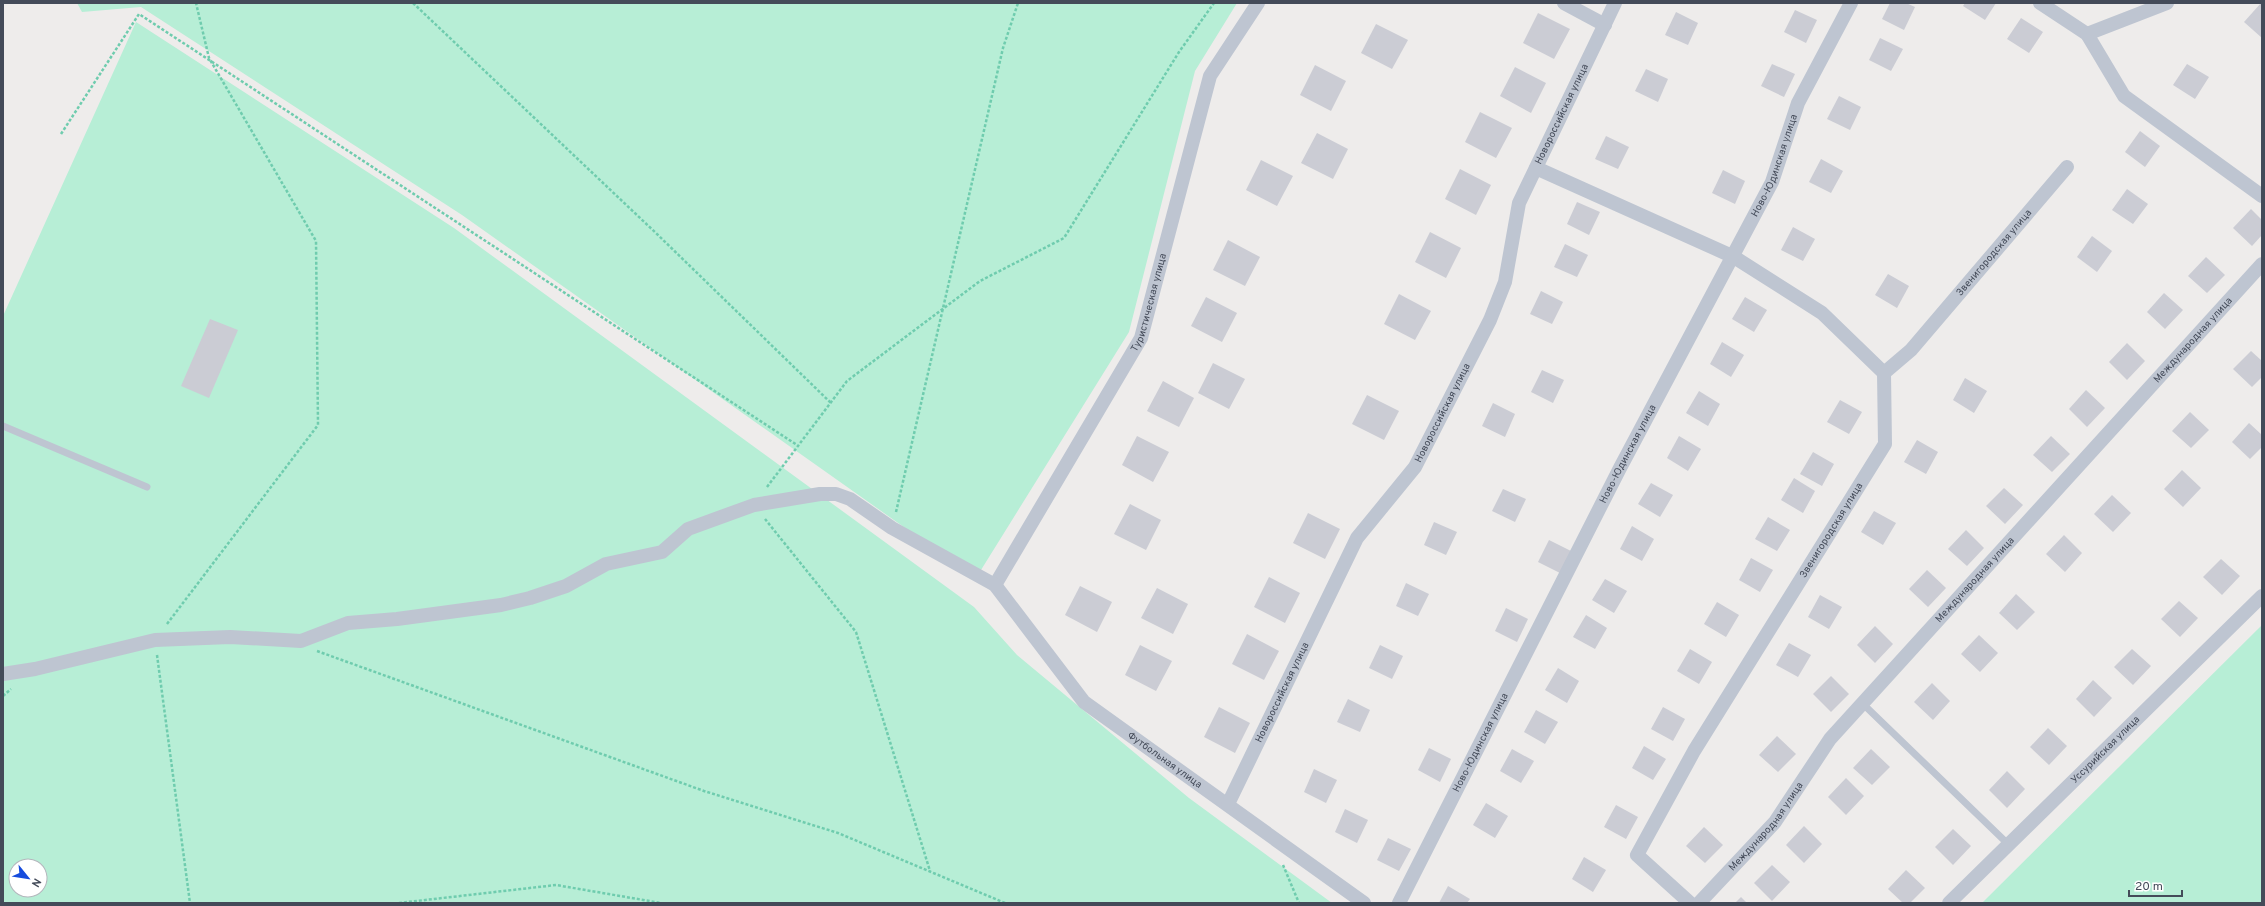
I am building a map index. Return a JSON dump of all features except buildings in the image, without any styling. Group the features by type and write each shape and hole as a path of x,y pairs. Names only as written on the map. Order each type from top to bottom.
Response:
{"street":[{"name":"Туристическая улица","path":"995,585 1141,338 1210,76 1258,3"},
{"path":"1564,3 1605,25"},
{"name":"Новороссийская улица","path":"1228,804 1357,538 1415,467 1490,320 1504,282 1519,203 1616,3"},
{"name":"Ново-Юдинская улица","path":"1399,903 1620,468 1734,257 1772,182 1798,103 1850,3"},
{"path":"2040,3 2088,34 2124,96 2262,196"},
{"path":"2088,34 2167,3"},
{"name":"Звенигородская улица","path":"1690,903 1637,855 1694,751 1885,444 1884,373 1911,350 2067,167"},
{"path":"1536,168 1734,257 1822,313 1884,373"},
{"name":"Международная улица","path":"1699,903 1775,822 1830,739 1862,702 2262,264"},
{"path":"3,674 34,669 155,640 230,636 301,641 348,623 398,619 501,605 530,598 566,586 606,564 662,552 688,529 754,505 820,494 836,494 850,499 892,528 995,585"},
{"name":"Футбольная улица","path":"995,585 1084,702 1364,903"},
{"name":"Уссурийская улица","path":"1949,903 2262,596"}],"lane":[{"path":"3,426 147,487"},
{"path":"1862,702 2008,844"}],"path":[{"path":"190,903 155,640 318,425 316,241 209,58 196,3"},
{"path":"413,3 658,235 831,403"},
{"path":"892,528 944,309 1003,48 1018,3"},
{"path":"930,872 856,632 754,505 797,445 847,381 980,281 1064,238 1179,52 1214,3"},
{"path":"61,134 138,14 209,58 797,445"},
{"path":"313,650 704,791 838,833 1005,903"},
{"path":"1281,862 1299,903"},
{"path":"399,903 556,886 661,903"}],"green space":[{"path":"77,3 1237,3 1195,71 1129,332 976,578 462,215 141,7 82,12"},
{"path":"136,22 454,228 974,607 1017,655 1189,798 1332,903 3,903 3,316"},
{"path":"2262,625 2262,903 1982,903"}]}
